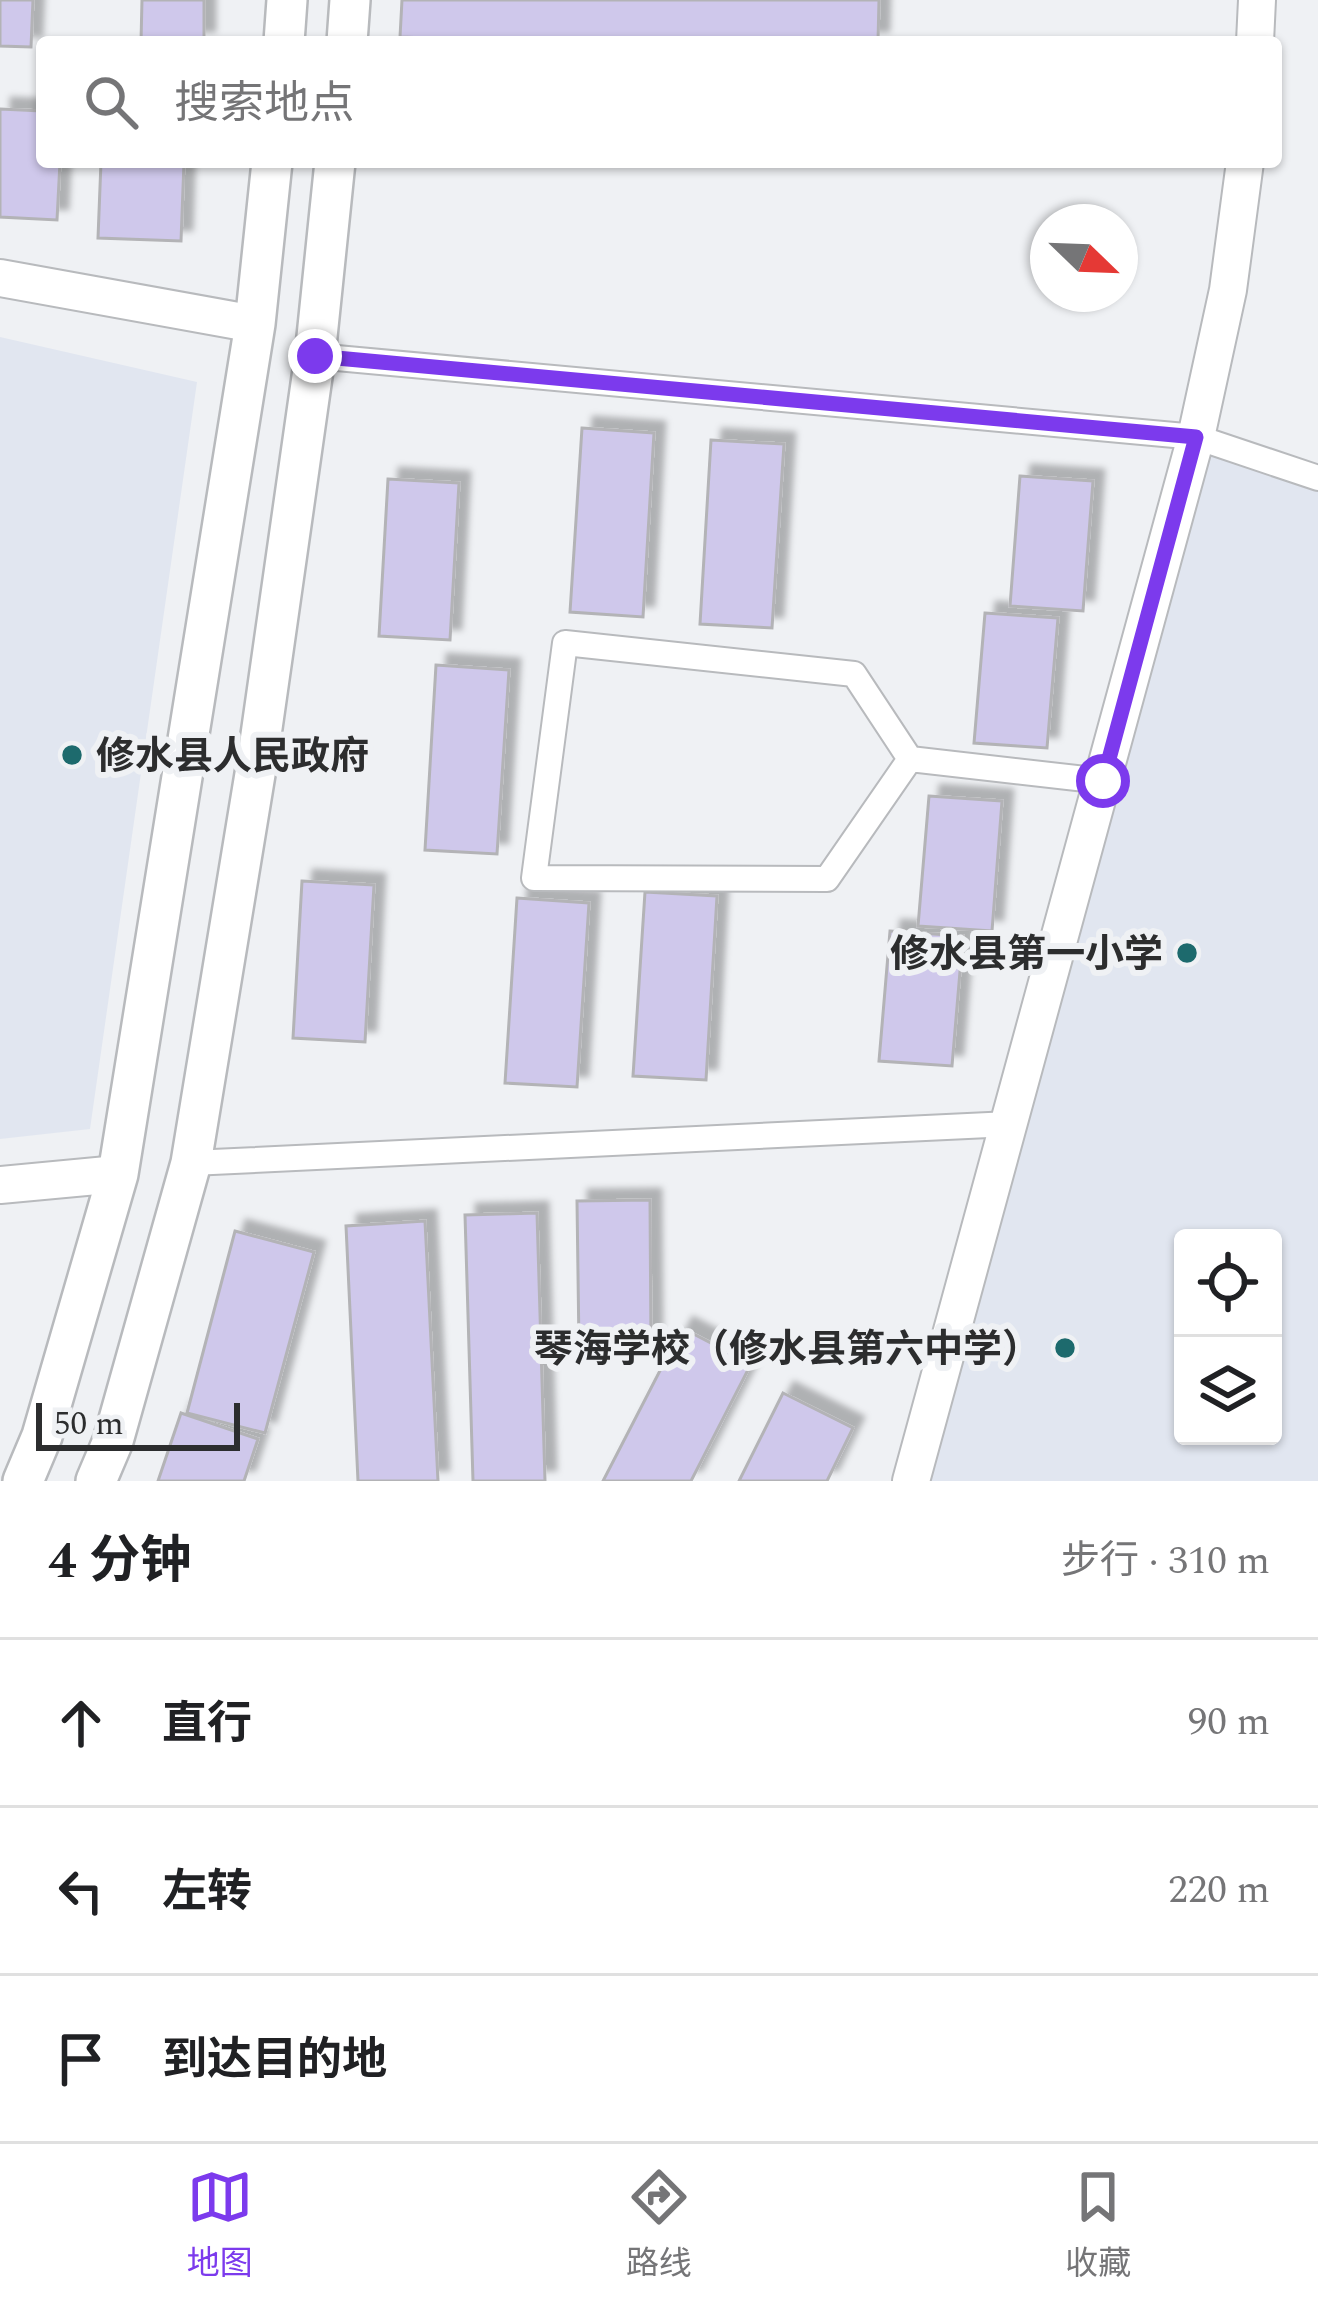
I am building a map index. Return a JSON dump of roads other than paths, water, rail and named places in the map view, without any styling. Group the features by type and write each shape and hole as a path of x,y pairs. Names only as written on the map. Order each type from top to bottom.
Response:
{"main road":[{"path":"284,36 287,0"},
{"path":"347,36 350,0"},
{"path":"23,1481 42,1436 118,1174 255,324 271,168"},
{"path":"96,1481 113,1442 190,1163 258,756 315,356 334,168"}],"street":[{"path":"1255,36 1257,0"},
{"path":"910,1481 1196,437 1228,290 1244,168"},
{"path":"0,278 255,324"},
{"path":"315,356 1196,437 1318,478"},
{"path":"565,643 854,674 910,759 826,879 534,878 565,643"},
{"path":"910,759 1103,781"},
{"path":"190,1163 1010,1124"},
{"path":"0,1185 118,1174"}],"place":[{"name":"修水县人民政府","path":"72,755"},
{"name":"修水县第一小学","path":"1187,953"},
{"name":"琴海学校（修水县第六中学）","path":"1065,1348"}]}
